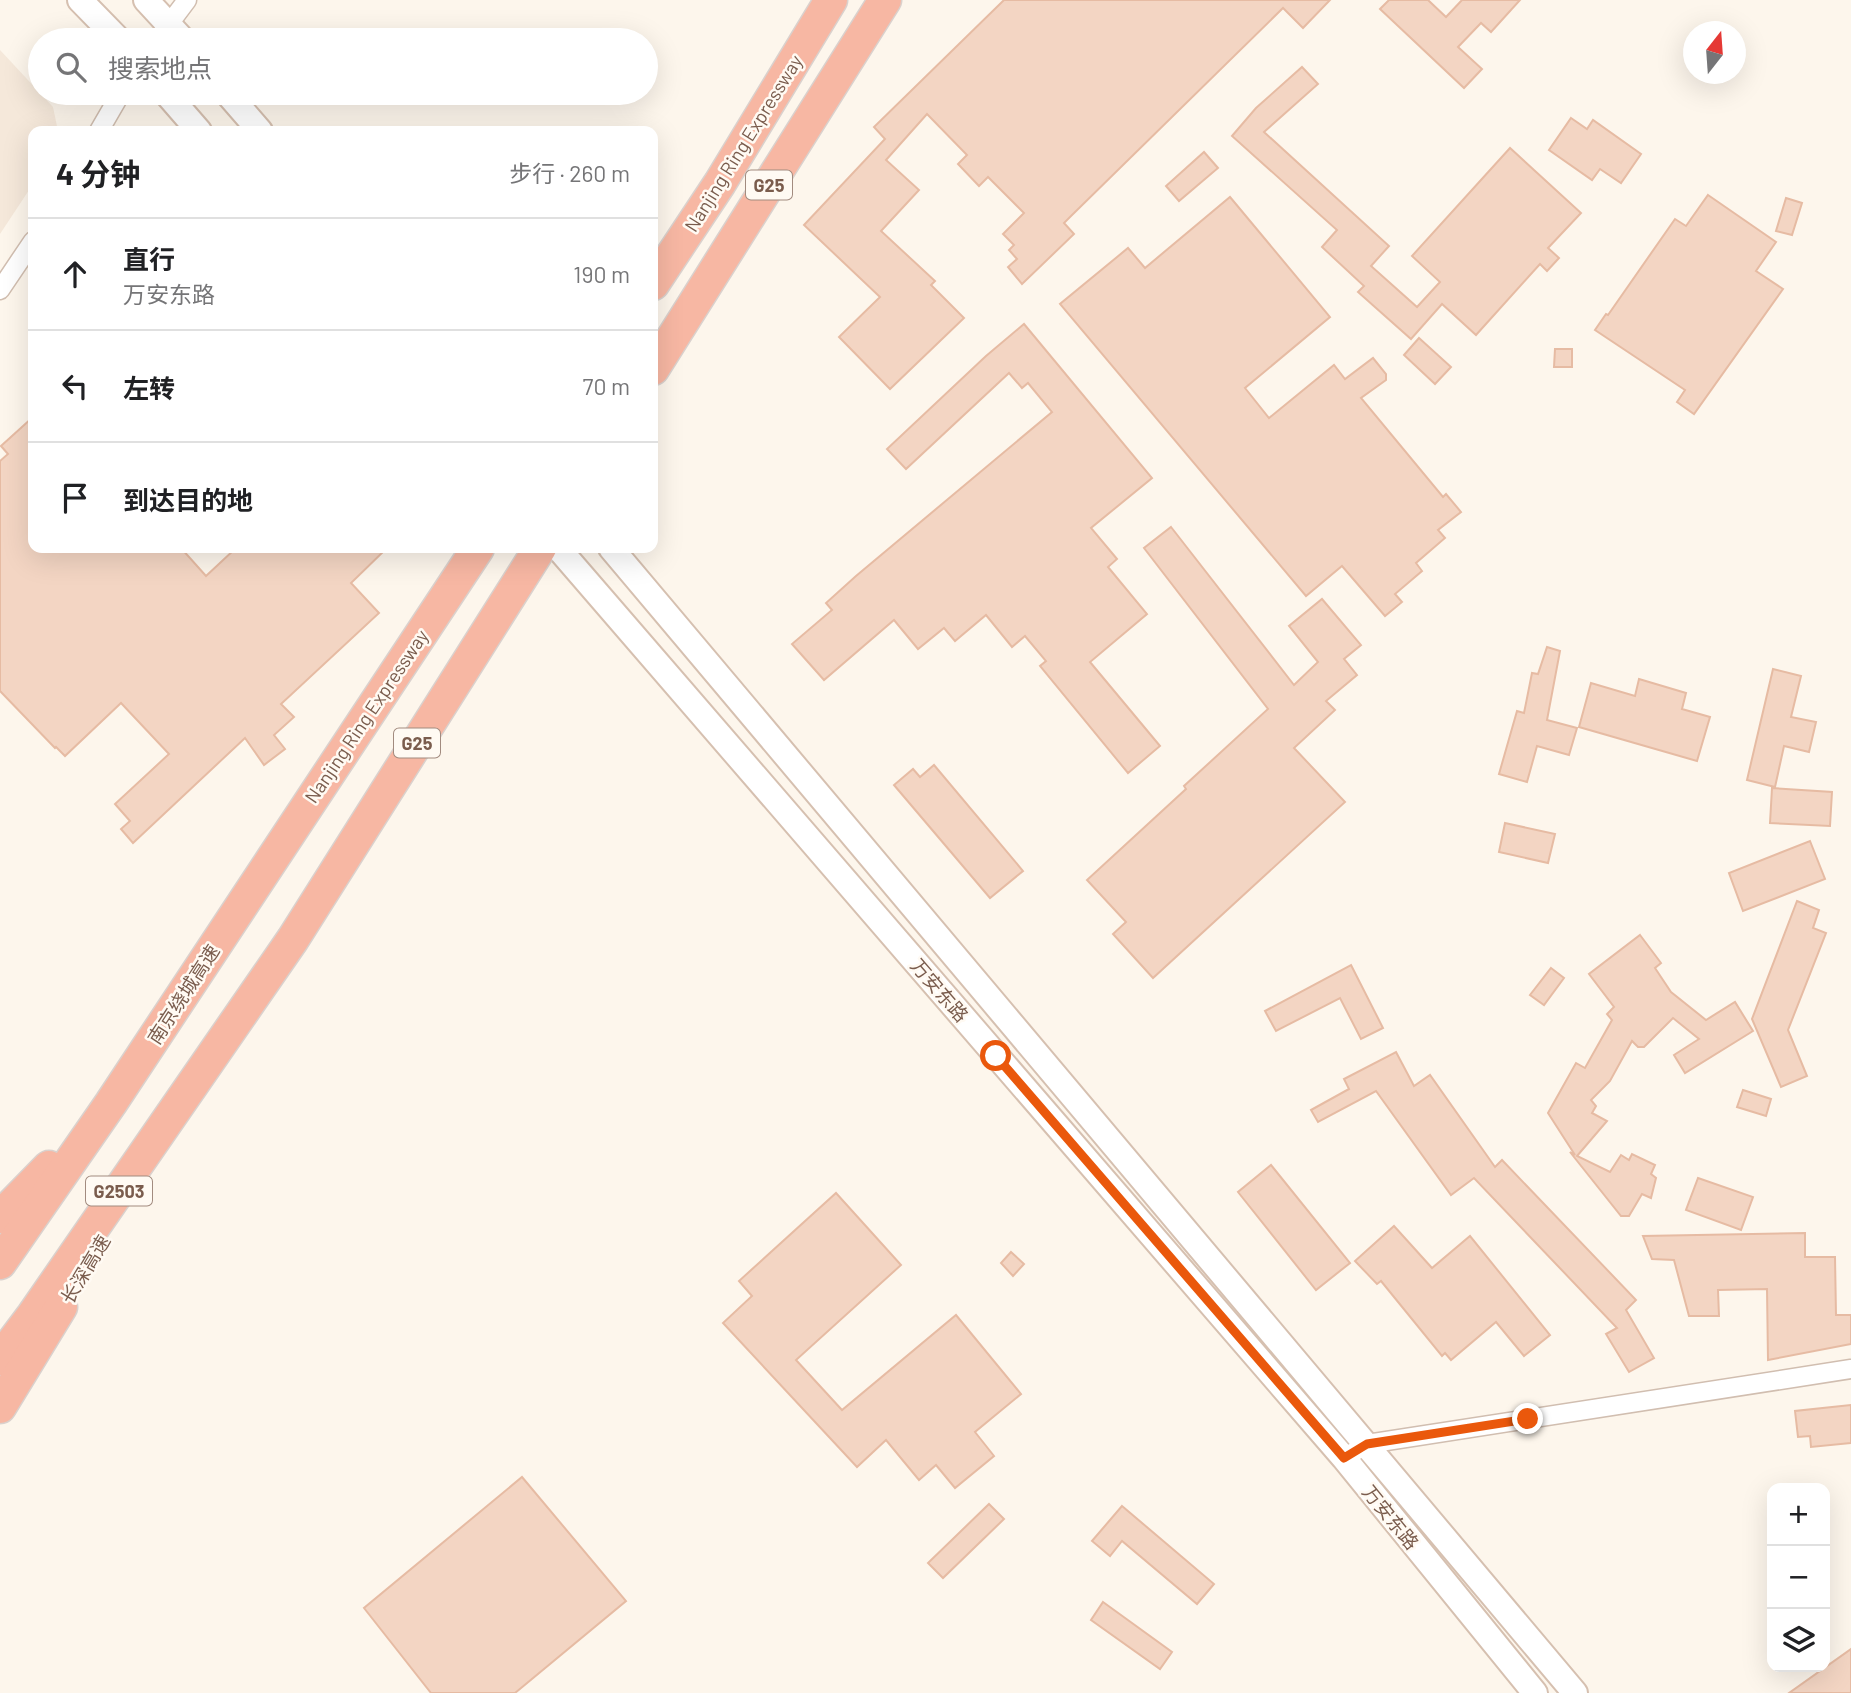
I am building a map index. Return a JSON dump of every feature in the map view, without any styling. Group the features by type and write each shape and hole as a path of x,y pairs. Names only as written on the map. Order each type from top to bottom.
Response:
{"highway":[{"name":"Nanjing Ring Expressway","path":"658,276 720,183 831,0"},
{"name":"G25","path":"658,361 885,0"},
{"name":"Nanjing Ring Expressway","path":"255,885 475,553"},
{"name":"G25","path":"236,1023 293,939 537,553"},
{"name":"南京绕城高速","path":"111,1103 255,885"},
{"name":"G2503","path":"0,1359 236,1023"},
{"name":"长深高速","path":"0,1407 236,1023"},
{"path":"0,1217 111,1103"},
{"name":"G2503","path":"0,1263 111,1103"}],"main road":[{"path":"80,0 107,28"},
{"path":"146,0 165,28"},
{"path":"176,105 195,126"},
{"path":"237,105 256,126"},
{"name":"万安东路","path":"562,553 1344,1458 1535,1693"},
{"name":"万安东路","path":"615,553 1574,1693"}],"street":[{"path":"173,28 187,0"},
{"path":"102,126 114,105"},
{"path":"0,290 28,248"},
{"path":"1344,1458 1367,1444 1851,1369"}],"shaded area":[{"path":"0,50 28,80 28,105 51,105 57,126 28,126 28,192 0,234"}],"building":[{"path":"1004,0 1330,0 1303,28 1283,8 1064,223 1074,234 1022,284 1008,267 1017,259 1009,250 1014,245 1003,234 1024,213 988,177 979,186 958,164 967,155 927,114 886,160 919,190 881,231 935,281 931,285 964,318 890,389 839,337 880,297 804,225 885,139 874,127"},
{"path":"1389,0 1428,0 1446,17 1462,0 1520,0 1491,32 1481,23 1458,47 1482,69 1464,88 1380,9"},
{"path":"1302,67 1318,84 1264,132 1389,246 1371,266 1417,307 1440,282 1412,256 1510,148 1581,213 1548,248 1559,258 1547,271 1540,264 1476,335 1442,304 1411,339 1358,292 1364,286 1322,247 1337,230 1232,136 1256,108"},
{"path":"1571,118 1587,129 1593,120 1641,154 1621,183 1600,169 1592,180 1549,150"},
{"path":"1204,152 1218,168 1179,201 1166,186"},
{"path":"1708,195 1776,242 1756,271 1783,289 1694,414 1677,402 1685,390 1595,330 1675,219 1686,226"},
{"path":"1230,197 1330,317 1245,388 1269,418 1334,365 1345,379 1373,358 1386,374 1386,380 1361,398 1443,497 1446,494 1461,512 1438,530 1445,538 1416,563 1422,571 1395,594 1402,602 1385,616 1342,566 1306,596 1060,304 1128,248 1145,268"},
{"path":"1786,198 1802,203 1792,235 1776,231"},
{"path":"1024,324 1152,478 1091,528 1117,559 1108,567 1147,614 1090,662 1160,746 1128,773 1040,666 1046,661 1025,636 1012,647 986,615 955,641 944,628 918,649 894,620 824,680 792,644 832,610 826,603 856,576 1052,412 1028,383 1022,388 1009,373 906,469 887,449"},
{"path":"1419,338 1451,367 1435,384 1404,355"},
{"path":"1555,349 1572,349 1572,367 1554,367"},
{"path":"28,422 28,553 185,553 206,576 231,553 382,553 351,583 379,613 281,704 294,717 274,735 285,749 264,765 245,738 133,843 121,829 130,821 115,804 169,754 121,703 65,756 0,691 0,461 8,454 1,446"},
{"path":"1171,527 1294,685 1318,662 1289,626 1322,599 1361,645 1344,659 1357,675 1326,701 1335,710 1294,748 1345,802 1153,978 1113,934 1126,922 1087,880 1268,709 1144,548"},
{"path":"1547,647 1560,651 1547,720 1577,728 1569,755 1537,746 1527,782 1499,774 1517,711 1524,713 1532,673 1538,674"},
{"path":"1773,669 1801,676 1791,717 1816,722 1809,752 1784,746 1775,787 1747,780"},
{"path":"1639,679 1686,693 1682,709 1710,717 1697,761 1579,727 1591,683 1635,696"},
{"path":"934,765 1023,871 990,898 894,785 913,769 920,777"},
{"path":"1772,788 1832,792 1830,826 1770,823"},
{"path":"1505,823 1555,834 1548,863 1499,852"},
{"path":"1810,841 1825,879 1743,911 1729,873"},
{"path":"1797,901 1819,910 1813,928 1826,933 1788,1030 1807,1076 1781,1087 1752,1019"},
{"path":"1640,935 1661,963 1655,968 1671,992 1706,1020 1735,1002 1753,1031 1685,1073 1674,1055 1699,1039 1673,1018 1644,1047 1638,1047 1632,1041 1610,1081 1591,1100 1596,1106 1592,1113 1607,1121 1577,1156 1610,1172 1621,1155 1629,1160 1632,1154 1655,1165 1651,1174 1656,1178 1651,1198 1642,1194 1629,1216 1621,1216 1570,1152 1575,1155 1548,1113 1576,1063 1585,1068 1612,1020 1607,1014 1614,1007 1589,974"},
{"path":"1351,965 1383,1028 1361,1039 1340,998 1276,1031 1265,1011"},
{"path":"1551,968 1564,978 1544,1005 1530,995"},
{"path":"1396,1052 1414,1086 1430,1075 1495,1167 1502,1160 1636,1300 1626,1310 1654,1358 1629,1372 1606,1334 1617,1328 1474,1178 1451,1195 1376,1091 1318,1122 1311,1110 1349,1089 1344,1079"},
{"path":"1743,1090 1771,1099 1766,1116 1737,1107"},
{"path":"1271,1165 1350,1263 1316,1290 1238,1192"},
{"path":"1698,1178 1753,1197 1741,1230 1686,1210"},
{"path":"836,1193 901,1265 796,1360 842,1410 956,1315 1021,1394 975,1432 994,1456 955,1488 936,1465 919,1480 886,1440 857,1467 723,1323 752,1296 739,1281"},
{"path":"1394,1226 1432,1268 1470,1236 1550,1335 1524,1356 1496,1322 1451,1360 1445,1353 1442,1356 1381,1281 1377,1284 1355,1261"},
{"path":"1805,1233 1805,1257 1835,1257 1836,1315 1851,1315 1851,1344 1768,1360 1767,1289 1718,1290 1719,1316 1689,1316 1674,1260 1652,1259 1643,1236"},
{"path":"1011,1252 1024,1264 1013,1276 1001,1263"},
{"path":"1851,1405 1851,1443 1811,1447 1810,1436 1798,1437 1795,1411"},
{"path":"522,1477 626,1601 515,1693 431,1693 364,1608"},
{"path":"989,1504 1004,1519 943,1578 928,1563"},
{"path":"1122,1506 1214,1584 1197,1604 1122,1541 1110,1556 1092,1541"},
{"path":"1103,1602 1172,1652 1160,1669 1091,1620"},
{"path":"1851,1649 1851,1693 1789,1693 1819,1672 1830,1672 1830,1664"}],"route":[{"path":"996,1056 1344,1458 1367,1444 1528,1419"}]}
